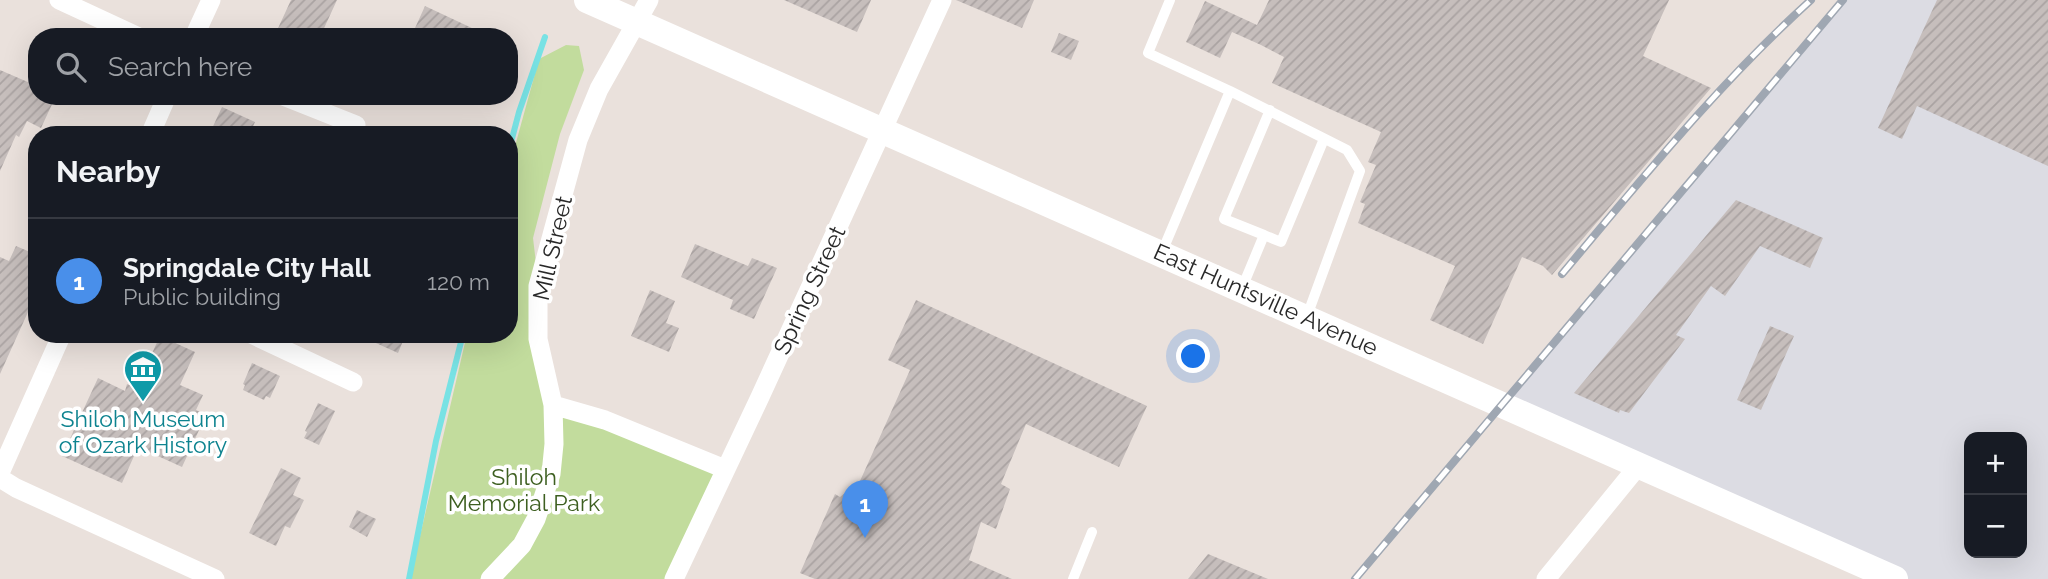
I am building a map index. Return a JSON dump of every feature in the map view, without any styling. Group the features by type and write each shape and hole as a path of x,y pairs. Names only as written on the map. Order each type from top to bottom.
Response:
{"main road":[{"name":"East Huntsville Avenue","path":"587,0 642,11 883,130 1895,579"}],"street":[{"path":"59,0 120,28"},
{"path":"198,28 211,0"},
{"name":"Spring Street","path":"674,579 942,0"},
{"name":"Mill Street","path":"490,579 522,545 537,519 551,474 554,444 553,405 538,339 538,286 578,140 599,89 642,11"},
{"path":"154,126 163,105"},
{"path":"302,105 345,126"},
{"path":"58,343 0,476 16,488 215,579"},
{"path":"271,343 353,382"},
{"path":"553,405 606,420 725,469"},
{"path":"1546,579 1639,465"}],"lane":[{"path":"1170,0 1148,53 1348,150 1360,171 1307,317"},
{"path":"1162,253 1230,91"},
{"path":"1270,110 1224,219 1281,242 1324,139"},
{"path":"1242,288 1264,235"},
{"path":"1073,579 1092,532"}],"shaded area":[{"path":"1843,0 2048,0 2048,579 1895,579 1503,404"}],"green space":[{"name":"Shiloh Memorial Park","path":"566,45 579,46 584,70 560,134 533,238 553,405 725,469 674,579 410,579 465,343 518,343 518,135 539,59"}],"building":[{"path":"291,0 337,0 324,28 278,28"},
{"path":"784,0 871,0 857,32"},
{"path":"956,0 1034,0 1022,28"},
{"path":"1269,0 1669,0 1643,56 1711,88 1552,275 1543,266 1522,257 1483,344 1430,320 1455,266 1358,223 1365,204 1360,202 1376,165 1368,162 1381,132 1272,83 1284,57 1261,45 1232,32 1220,58 1186,42 1205,1 1257,25"},
{"path":"1937,0 2048,0 2048,166 1917,106 1902,139 1878,128"},
{"path":"425,6 472,28 415,28"},
{"path":"1059,33 1079,41 1071,60 1051,52"},
{"path":"0,70 28,82 28,105 52,105 42,126 27,121 19,137 16,135 0,171"},
{"path":"222,107 255,122 253,126 213,126"},
{"path":"1736,200 1823,238 1810,268 1760,246 1725,296 1711,286 1676,335 1685,339 1629,413 1620,410 1619,413 1574,393"},
{"path":"695,244 748,266 752,258 777,268 754,319 730,309 733,300 681,277"},
{"path":"16,246 28,251 28,312 0,374 0,257 9,261"},
{"path":"650,290 675,301 666,323 679,328 669,352 631,336"},
{"path":"916,300 1147,406 1119,467 1026,424 1001,484 1010,489 996,529 981,522 969,560 1012,579 815,579 800,573 835,494 840,497 860,481 910,370 888,360"},
{"path":"1770,326 1794,336 1761,410 1737,400"},
{"name":"Shiloh Museum of Ozark History","path":"157,343 175,343 195,352 180,385 203,395 196,410 206,415 182,467 138,447 122,483 62,456 98,378 125,391 127,384 136,388"},
{"path":"376,343 402,343 398,353"},
{"path":"252,363 280,376 270,398 266,396 264,400 243,390"},
{"path":"318,403 335,411 319,445 304,438"},
{"path":"281,468 301,478 293,495 304,500 290,528 285,526 276,546 249,533"},
{"path":"357,510 376,519 367,537 349,527"},
{"path":"1208,554 1268,579 1188,579"}],"waterway":[{"path":"515,126 545,37"},
{"path":"409,579 436,441 461,343"}],"railway":[{"path":"1562,274 1713,98 1811,0"},
{"path":"1355,579 1843,0"}],"place":[{"name":"Shiloh Museum of Ozark History","path":"143,403"},
{"name":"Springdale City Hall","path":"865,538"}]}
